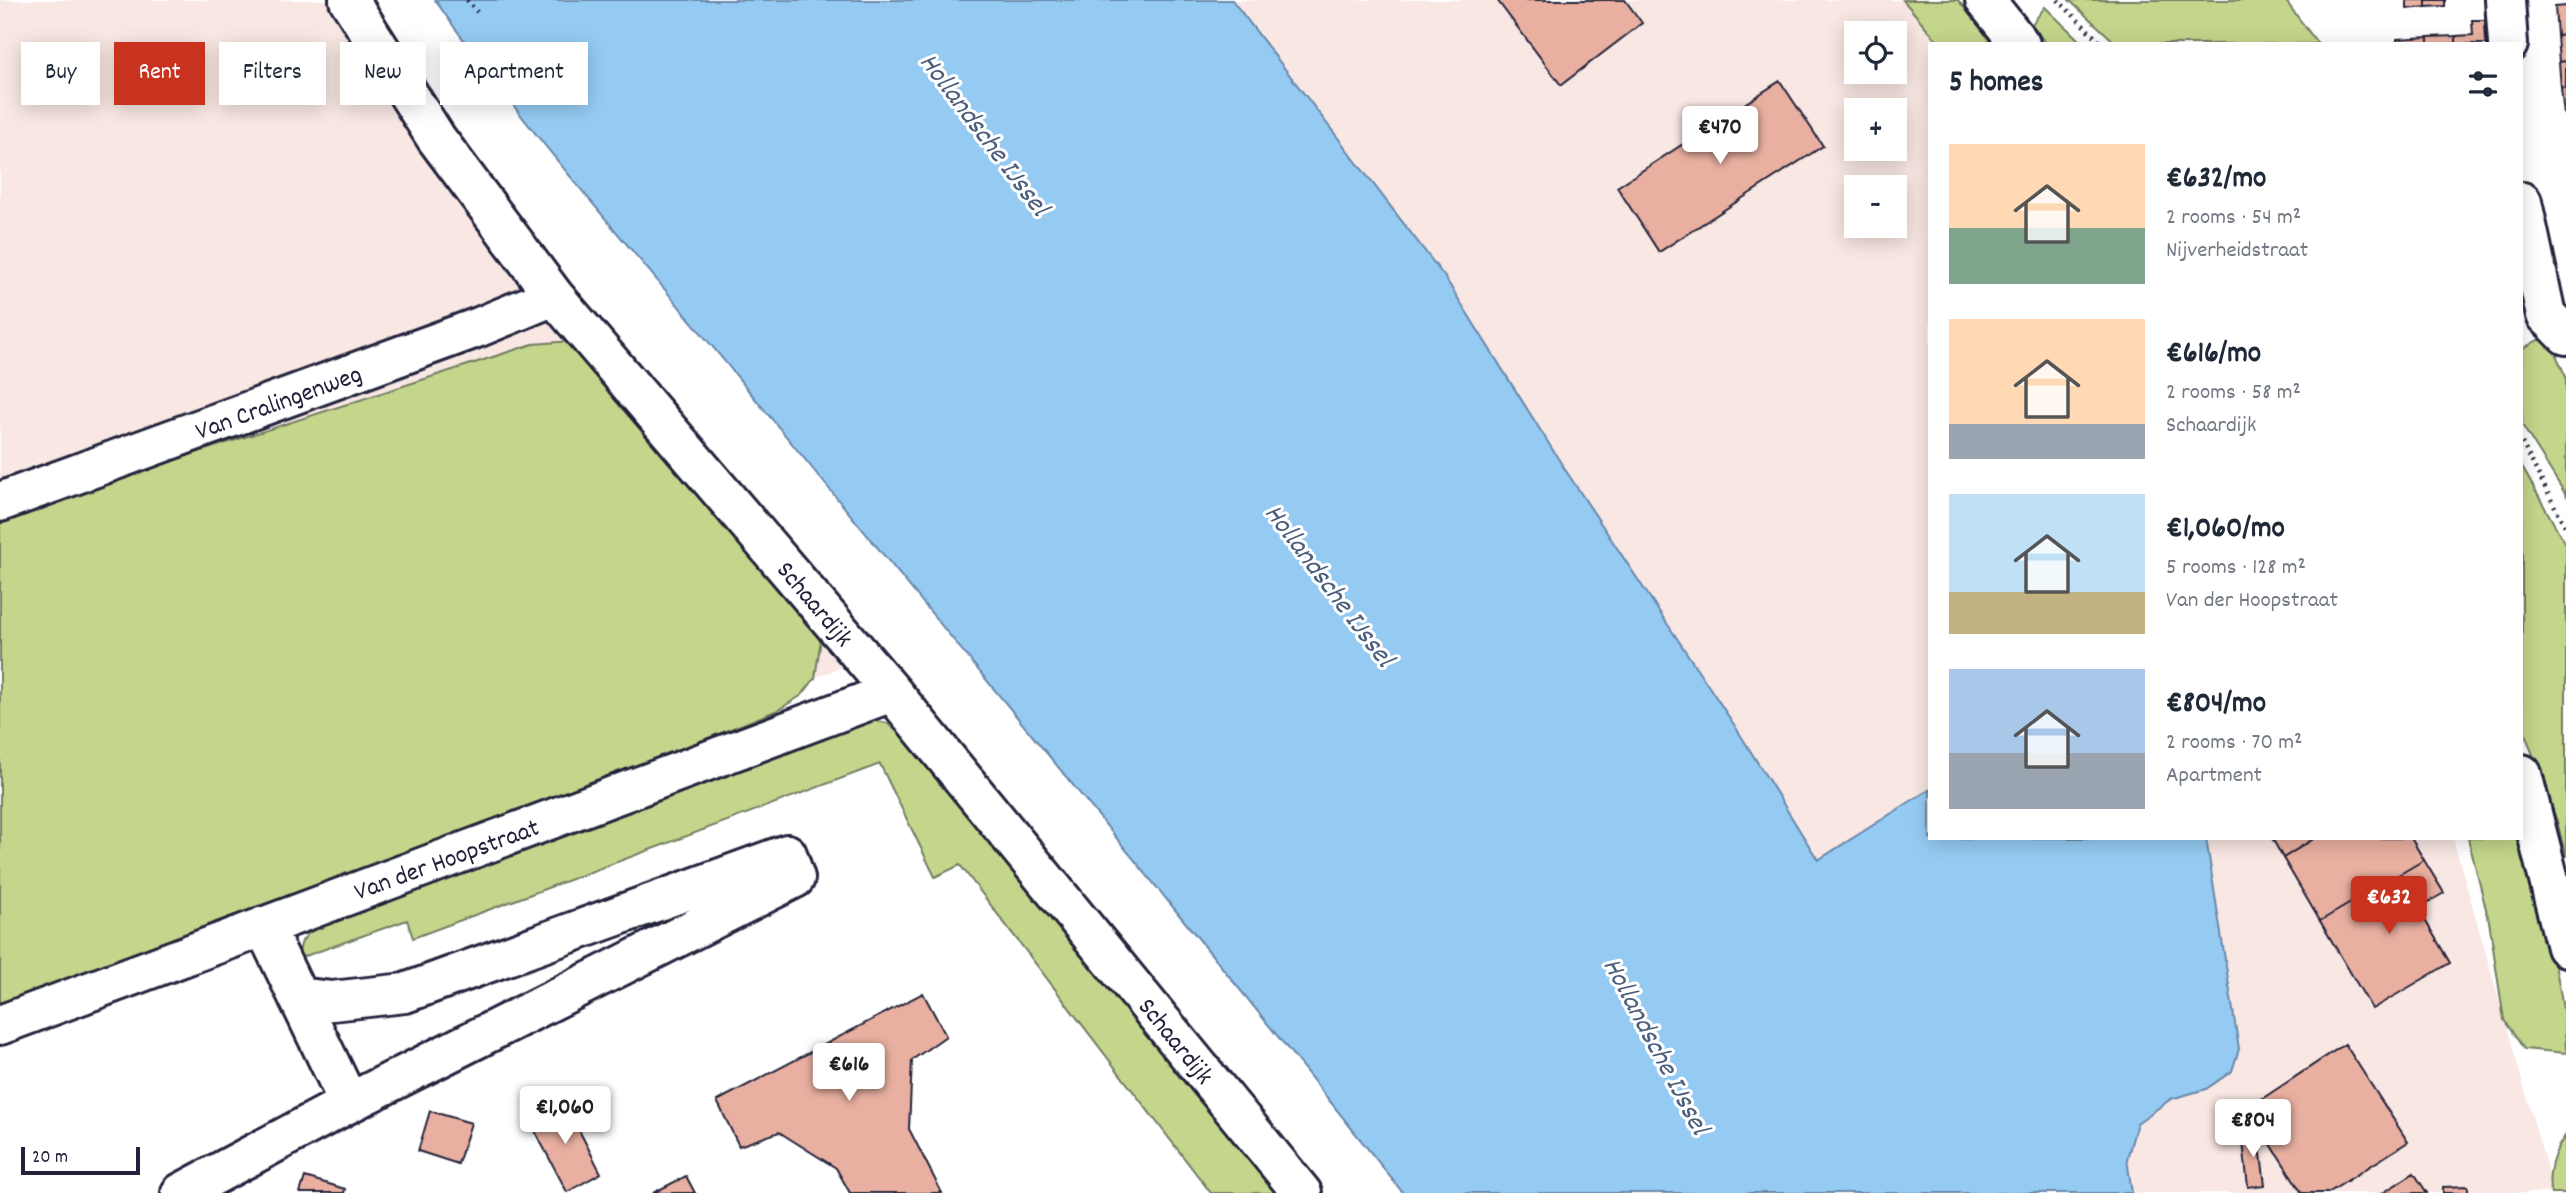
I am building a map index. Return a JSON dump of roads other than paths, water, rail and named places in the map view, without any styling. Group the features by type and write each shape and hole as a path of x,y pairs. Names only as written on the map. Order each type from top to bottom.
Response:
{"street":[{"name":"Schaardijk","path":"348,0 436,138 554,296 892,692 1302,1193"},
{"path":"1985,0 2018,42"},
{"path":"2505,0 2508,42"},
{"path":"2523,206 2556,325"},
{"name":"Van Cralingenweg","path":"0,502 479,327 554,296"},
{"name":"Van der Hoopstraat","path":"0,1025 892,692"},
{"path":"2523,778 2566,947"},
{"path":"181,1193 349,1103 795,878 787,854 405,993 332,1001 299,997"},
{"path":"264,926 349,1103"}],"water":[{"name":"Hollandsche IJssel","path":"435,0 1232,0 1444,276 1564,468 1733,723 1818,860 1928,790 1928,840 2206,840 2239,1049 2232,1071 2206,1089 2171,1099 2137,1123 2127,1159 2132,1193 1403,1193 1158,888 513,105 588,105 588,42 465,42"}]}
